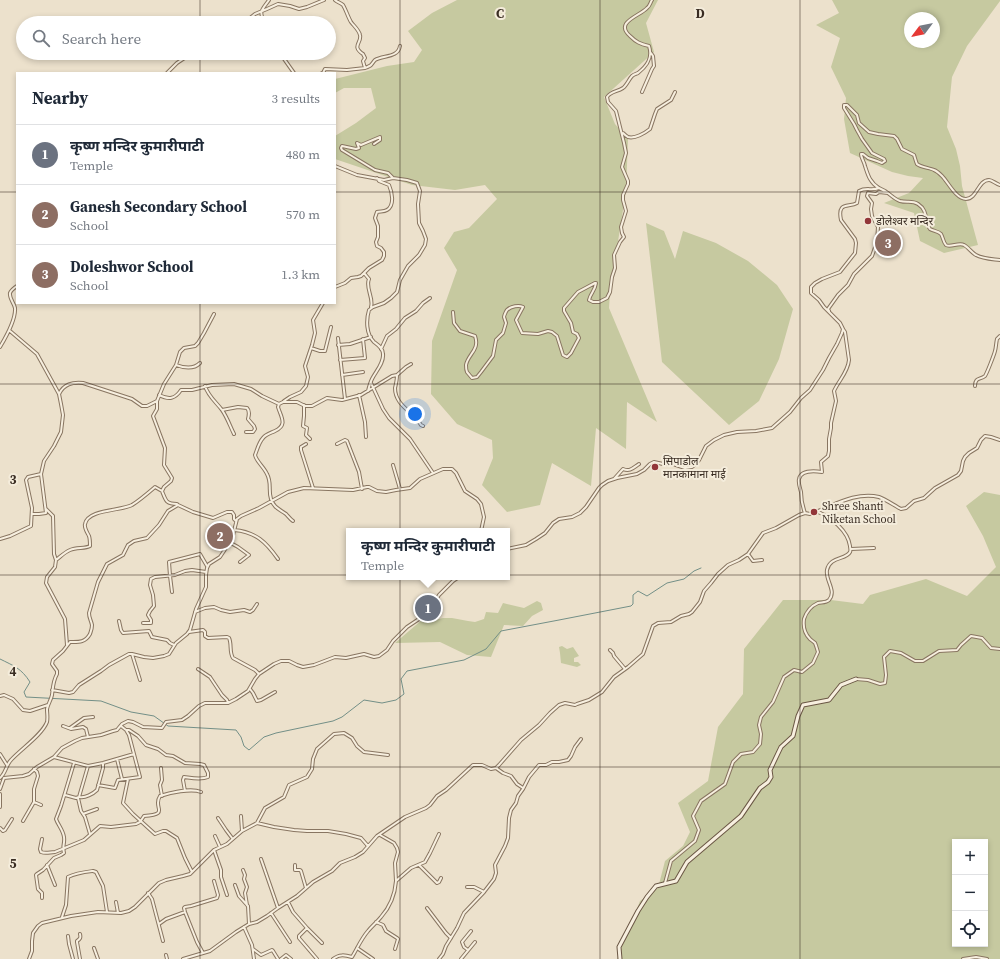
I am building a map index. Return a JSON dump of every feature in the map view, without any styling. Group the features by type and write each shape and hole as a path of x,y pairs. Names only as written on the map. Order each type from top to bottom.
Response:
{"main road":[{"path":"620,959 619,947 638,911 656,886 676,880 687,862 740,816 760,788 768,782 771,777 770,770 781,747 793,736 798,716 803,705 829,700 842,685 856,679"}],"street":[{"path":"261,16 261,12 269,0"},
{"path":"252,16 278,4 299,9 324,0"},
{"path":"335,0 342,4 358,30 361,40 358,43 357,48 365,58 363,61 365,68"},
{"path":"453,312 454,323 460,331 475,336 477,341 475,349 466,364 467,372 472,378 477,377 493,356 496,340 503,333 506,323 504,317 506,310 519,306 523,308 516,320 522,333 538,334 548,331 552,332 557,336 563,355 567,357 572,353 579,338 577,334 572,332 571,323 564,311 564,308 578,292 595,282 595,288 590,294 590,300 593,302 599,302 607,298 610,292 615,268 614,255 624,237 621,227 626,211 623,194 628,184 628,180 622,167 626,153 616,111 608,102 607,97 612,92 618,92 623,88 632,76 637,74 647,64 650,58 649,46 636,42 624,28 630,19 647,9 652,0"},
{"path":"324,72 325,70 365,68 377,59 396,52 399,50 400,46"},
{"path":"642,92 654,66 653,56 650,52"},
{"path":"168,72 182,60"},
{"path":"285,60 293,72"},
{"path":"622,133 629,137 633,137 650,129 657,109 671,100 675,92"},
{"path":"1000,185 987,180 983,182 972,196 964,199 955,194 950,185 934,170 919,166 914,155 902,149 898,139 894,136 869,132 860,123 857,115 848,105 845,104 844,106 857,130 872,153 885,160 882,163 861,154 868,177 871,181 879,188 899,200 914,202 922,208 926,214 929,227 931,230 941,235 946,245 965,245 977,256 1000,260"},
{"path":"374,144 380,140 380,137 361,145 357,143 359,148 356,149 342,146 341,148 375,170 388,173 393,178"},
{"path":"336,166 357,175 384,180 393,178 407,180 417,183 420,191 418,204 419,223 426,239 425,245 419,255 408,266 400,280 397,292 384,303 370,308"},
{"path":"336,287 345,283 351,278 358,277 382,260 384,256 384,252 377,246 376,242 378,237 378,226 375,218 377,212 388,210 391,206 392,199 389,185 379,181 377,178"},
{"path":"805,513 800,497 800,477 812,471 822,472 821,462 828,456 829,451 830,423 836,401 834,391 846,371 849,360 842,326 811,293 811,287 822,279 840,272 855,253 855,239 840,216 843,207 857,203 859,191 879,188"},
{"path":"829,312 828,309 854,274 872,256 877,242 878,227 872,216 872,203 867,196 868,194 876,194 879,192 888,193"},
{"path":"364,273 369,280 367,283 372,302 367,317 368,331 373,341 381,349 383,355 382,362 371,382 368,391"},
{"path":"0,346 10,331 15,308 10,294 16,287"},
{"path":"381,349 387,336 430,298"},
{"path":"279,404 301,392 306,386 308,377 305,364 315,333 313,320 322,304"},
{"path":"162,491 172,478 164,465 165,448 153,416 157,409 157,401 164,384 176,365 180,353 184,349 195,346 198,343 214,314"},
{"path":"510,548 526,545 545,533 559,519 572,518 578,515 586,507 602,485 613,480 637,474 654,462 673,464 688,468 696,464 706,446 719,437 737,432 768,429 775,426 794,409 801,398 810,390 841,337 842,326"},
{"path":"311,348 325,351 331,327"},
{"path":"10,331 37,354 59,394 63,415 61,432 44,461 40,474 46,509 53,516 54,554 56,560 55,567 47,577 46,583 65,620 67,645"},
{"path":"975,386 977,379 985,376 995,351 997,339 1000,336"},
{"path":"338,345 350,344 371,337"},
{"path":"338,338 345,399"},
{"path":"340,360 365,358 363,340"},
{"path":"176,365 190,367 200,363"},
{"path":"412,364 406,367 398,375 395,388 397,397 403,407 423,426"},
{"path":"342,375 363,372"},
{"path":"283,402 297,402 304,406 312,406 327,398 342,400 360,395 392,376 398,375"},
{"path":"371,382 389,418 410,439 433,473"},
{"path":"59,394 65,386 69,384 83,383 132,399 142,406 147,406 157,401"},
{"path":"159,395 167,399 178,395 182,390 192,390 212,385 234,384 251,389 279,404"},
{"path":"205,386 208,394 222,410 234,434"},
{"path":"360,395 366,437"},
{"path":"279,404 278,406 282,425 280,429 262,438 255,455 268,474 271,484 270,496 272,501 277,509 285,513 293,521"},
{"path":"304,406 302,426 306,428 306,435 310,439"},
{"path":"222,410 238,407 249,409 248,419 256,429 253,432 246,432"},
{"path":"183,959 213,949 230,935 249,924 261,920 297,896 313,882 332,871 340,863 363,852 379,835 409,814 430,805 437,796 446,790 473,765 482,765 491,769 496,768 521,740 559,705 565,703 575,705 602,692 614,677 643,654 653,626 658,623 671,622 692,612 700,602 704,591 718,574 748,554 763,533 776,528 796,516 805,513 810,514 818,512 821,509 844,500 866,496 880,498 901,509 906,508 914,501 924,498 935,488 958,475 961,471 965,457 977,448 985,436 1000,440"},
{"path":"337,444 345,440 347,441 359,472 362,489"},
{"path":"306,444 301,447 300,450 313,488"},
{"path":"613,480 623,469 627,471 631,470 639,464"},
{"path":"393,465 400,489"},
{"path":"207,566 222,554 229,542 236,521 241,516 259,508 283,494 304,488 353,490 369,487 377,491 386,492 410,488 418,481 446,468 454,471 465,491 477,499 481,504 484,517 482,528"},
{"path":"0,539 31,526 31,501 26,480 28,477 40,474"},
{"path":"56,560 70,550 79,547 87,548 90,546 89,538 84,526 86,520 91,516 101,511 125,508 134,504 155,487 162,491 166,502 168,503 178,504 193,512 213,518 228,512 232,512 236,521"},
{"path":"0,789 2,777 7,765 44,727 48,718 48,705 52,694 54,680 57,674 57,671 52,664 53,660 70,642 84,641 90,633 92,628 89,613 98,582 107,564 123,555 128,545 134,541 147,538 159,525 168,511 178,504"},
{"path":"32,514 46,512 46,509"},
{"path":"665,883 671,861 695,841 699,830 693,816 701,801 725,784 733,762 741,754 753,752 760,744 761,734 759,725 761,717 773,702 784,677 794,670 802,672 813,663 818,652 815,643 809,638 806,632 804,618 812,607 818,603 829,600 831,596 831,588 827,576 827,569 836,559 844,557 848,554 850,549 848,537 845,532 835,523 818,512"},
{"path":"234,530 243,531 254,535 269,546 278,559"},
{"path":"229,542 249,555 240,562"},
{"path":"850,549 874,548"},
{"path":"52,690 69,693 73,692 77,686 126,655 132,654 148,658 169,654 174,645 189,632 194,612 206,587 207,566 200,554 171,561 169,563 172,592"},
{"path":"748,554 753,561 762,560"},
{"path":"144,623 151,623 148,615 154,606 150,585 152,579 155,577 170,576 192,570 206,572"},
{"path":"2,777 26,775 31,773 34,769 54,757 65,746 78,739 101,735 113,731 128,721 142,727 160,728 167,722 182,720 205,703 228,703 244,694 250,689 255,679 260,674 281,661 289,661 303,667 314,665 335,657 346,658 364,654 374,657 379,656 387,650 407,626 428,616 439,595 454,580"},
{"path":"194,612 205,608 214,607 230,612 244,610 250,612 257,604"},
{"path":"119,621 123,633 149,631 152,637 167,640 174,645"},
{"path":"189,632 203,630 205,632 205,636 208,638 229,638 231,655 233,658 260,674"},
{"path":"856,679 868,680 880,684 885,683 886,675 884,657 890,651 901,653 915,661 923,661 939,650 957,650 971,636 982,638 991,648 1000,650"},
{"path":"610,650 624,669"},
{"path":"132,654 140,680"},
{"path":"198,669 210,677 228,703"},
{"path":"250,689 257,701 275,692"},
{"path":"0,696 4,695 14,699 23,710 30,711 48,705"},
{"path":"69,728 84,718 92,717"},
{"path":"64,726 69,728 83,727 86,729 88,737"},
{"path":"98,785 114,788 117,781 140,777 129,735 121,726"},
{"path":"126,730 135,733 146,745 158,749 185,763 204,765 208,773 208,777 184,777 183,780 185,791"},
{"path":"29,959 32,951 32,937 35,930 42,923 54,921 62,917 98,912 126,912 132,909 162,881 192,872 214,850 227,844 242,830 257,823 265,808 284,797 288,785 307,777 312,769 313,759 317,749 334,734 344,734 352,738 357,746 364,752 388,755"},
{"path":"439,959 464,913 494,879 496,873 495,865 508,838 511,810 529,777 538,765 546,765 552,762 568,760 580,739"},
{"path":"0,754 7,765"},
{"path":"54,757 88,766 134,754"},
{"path":"117,759 122,780"},
{"path":"42,898 42,893 38,889 36,875 54,858 64,853 64,838 62,830 56,819 65,795 74,763"},
{"path":"65,795 83,798 95,792 97,790 103,763"},
{"path":"88,766 79,798 80,807 90,834"},
{"path":"161,768 162,780 160,785 162,796"},
{"path":"496,768 511,776 523,789"},
{"path":"23,821 34,802 33,792 38,776 34,769"},
{"path":"128,779 123,803 155,834 166,831 177,838 192,872"},
{"path":"42,839 40,849 41,852 46,854 63,849 84,840 100,826 111,827 136,824 144,816 153,816 159,812 158,798 162,796 185,791 197,790 201,792"},
{"path":"0,794 0,807"},
{"path":"34,802 41,805"},
{"path":"83,814 97,809"},
{"path":"241,816 242,830"},
{"path":"218,818 232,838"},
{"path":"0,828 5,830 12,819"},
{"path":"257,823 294,830 328,831 346,834 361,838 368,846"},
{"path":"396,881 412,868 425,862 439,834"},
{"path":"333,959 343,955 352,958 369,929 384,913 393,898 396,881 395,863 398,852 394,843 379,835"},
{"path":"215,836 220,847"},
{"path":"214,850 222,870 221,877 227,895"},
{"path":"261,859 278,908"},
{"path":"47,865 55,885"},
{"path":"294,865 295,870 301,871 306,888"},
{"path":"419,865 437,883 441,878"},
{"path":"243,870 245,874 245,893 248,906 249,924"},
{"path":"62,917 66,906 68,877 78,873 93,871 96,872 103,886 107,912"},
{"path":"203,953 185,912 185,907 217,898 218,895 214,881"},
{"path":"235,885 239,896 248,906"},
{"path":"468,886 484,892"},
{"path":"148,893 152,899 163,941"},
{"path":"116,902 118,913"},
{"path":"288,902 292,912 322,943"},
{"path":"427,908 446,934 451,938"},
{"path":"158,924 185,912"},
{"path":"271,913 290,942"},
{"path":"376,922 383,925 386,931 398,938 395,949"},
{"path":"244,927 252,945 254,959"},
{"path":"307,928 299,937 317,959"},
{"path":"468,950 464,947 462,942 471,931"},
{"path":"80,934 81,938 77,942 80,959"},
{"path":"68,936 73,959"},
{"path":"461,959 475,942"},
{"path":"94,948 98,959"},
{"path":"357,948 373,959"},
{"path":"253,949 261,955 272,950 278,959"},
{"path":"166,955 167,959"},
{"path":"281,959 286,955 290,959"},
{"path":"963,959 976,957 987,959"}],"green space":[{"path":"457,0 658,0 646,23 654,52 604,97 615,124 628,139 626,191 610,292 609,308 657,422 627,402 626,449 596,428 591,486 552,463 540,505 507,512 482,485 493,458 492,440 457,424 431,394 432,341 457,270 444,248 454,232 469,228 497,199 485,185 455,190 412,185 336,159 336,135 376,108 371,88 344,88 336,92 336,79 387,66 414,62 422,50 408,31 432,13"},
{"path":"832,0 1000,0 967,46 952,77 947,127 956,149 960,166 962,186 978,245 944,253 920,241 914,213 884,203 909,193 923,178 892,172 850,153 844,119 846,98 831,67 840,38 816,25 839,13"},
{"path":"646,223 664,231 675,259 683,231 716,243 748,261 777,285 793,309 779,359 759,401 729,425 662,362"},
{"path":"984,492 1000,495 1000,959 617,959 640,901 658,888 665,861 683,846 690,832 678,803 708,781 718,727 743,694 744,649 783,600 831,600 863,604 870,595 926,579 967,596 996,567 983,536 966,506"},
{"path":"537,601 541,603 543,610 532,616 523,626 504,625 491,657 467,655 440,642 395,643 423,619 431,621 443,618 452,618 475,622 484,619 486,612 498,613 503,603 524,608"},
{"path":"562,646 567,649 573,647 579,656 574,658 574,662 578,662 581,665 577,667 561,663 559,647"}],"waterway":[{"path":"0,659 20,670 27,677 30,682 24,692 26,697 101,701 131,712 154,716 168,726 236,730 241,737 244,746 249,750 264,737 333,721 342,717 364,700 382,703 396,700 404,694 401,679 407,671 464,660 486,649 501,631 631,606 633,604 633,595 638,591 647,596 667,583 684,579 694,571 701,568"}],"place":[{"name":"डोलेश्‍वर मन्दिर","path":"868,221"},
{"name":"Doleshwor School","path":"888,243"},
{"name":"सिपाडोल मानकामाना माई","path":"655,467"},
{"name":"Shree Shanti Niketan School","path":"814,512"},
{"name":"Ganesh Secondary School","path":"220,536"},
{"name":"कृष्ण मन्दिर कुमारीपाटी","path":"428,608"}]}
